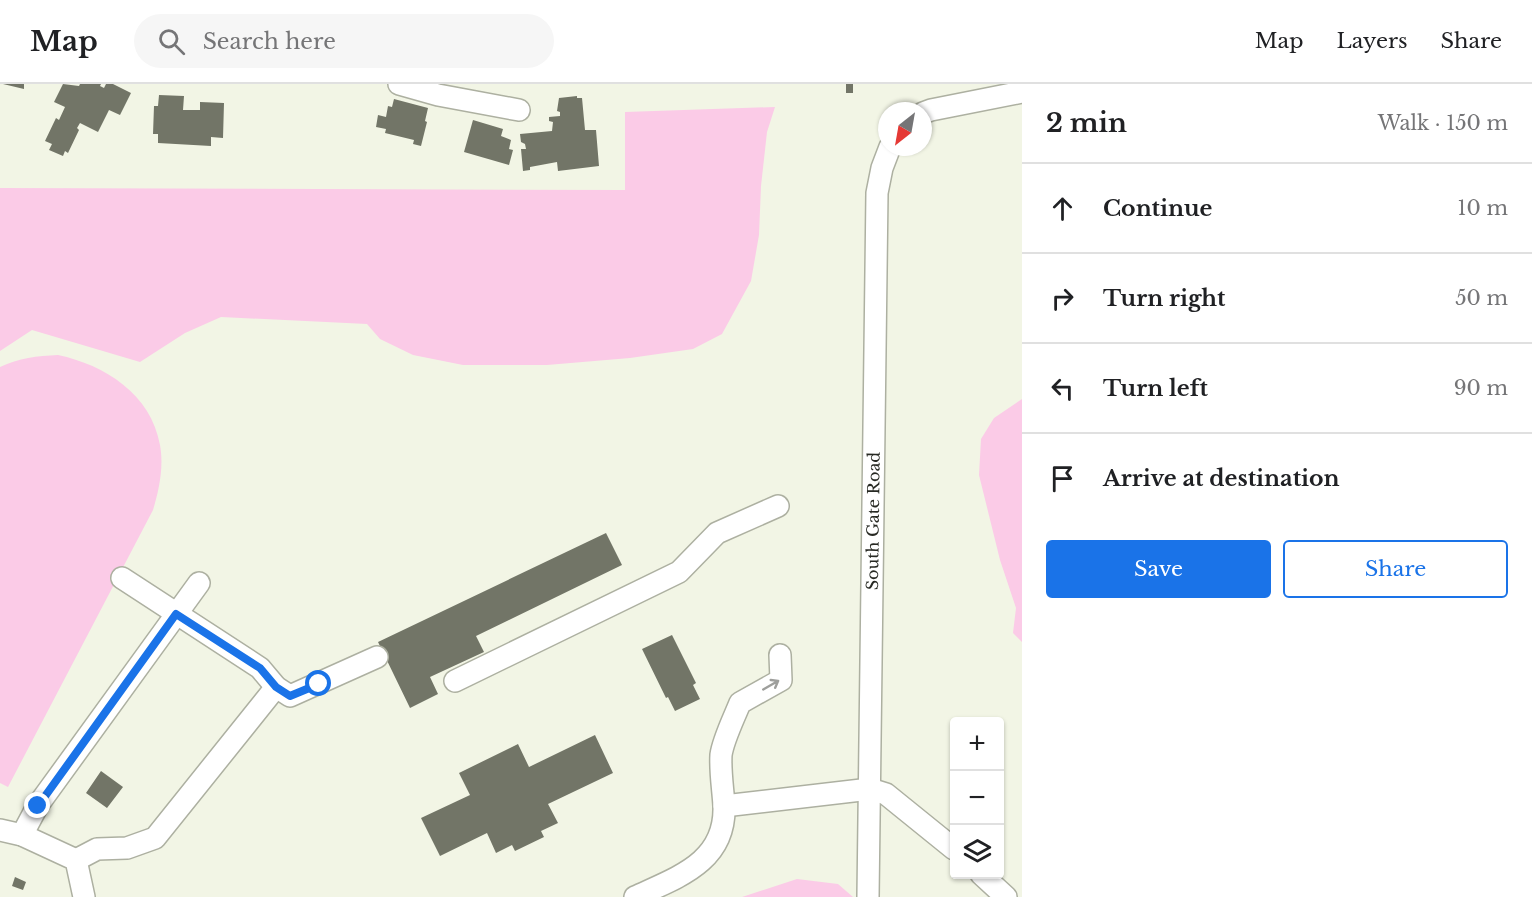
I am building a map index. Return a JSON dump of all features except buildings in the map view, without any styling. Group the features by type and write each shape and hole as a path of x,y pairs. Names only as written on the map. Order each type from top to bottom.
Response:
{"street":[{"path":"399,84 438,96 519,110"},
{"path":"932,110 1022,92"},
{"name":"South Gate Road","path":"868,897 877,193 887,156"},
{"path":"455,681 679,572 717,533 778,506"},
{"path":"122,578 260,668 276,687 290,696 377,657"},
{"path":"22,835 38,806 199,583"},
{"path":"635,897 686,872 712,853 723,828 721,753 740,703 781,680 780,655"},
{"path":"76,860 97,849 127,848 155,838 276,687"},
{"path":"724,806 870,789 886,794 950,846"},
{"path":"0,830 22,835 76,860"},
{"path":"76,860 84,897"},
{"path":"986,879 1006,897"}],"shaded area":[{"path":"775,107 767,132 761,186 759,235 751,281 722,334 693,349 630,358 547,365 463,365 413,355 380,339 367,324 221,317 185,333 140,362 32,330 0,351 0,188 625,190 625,112"},
{"path":"58,355 109,374 136,397 147,411 155,427 161,453 160,478 153,510 8,787 0,783 0,367 28,358"},
{"path":"1022,399 1022,642 1013,633 1016,608 1000,560 979,475 981,439 994,418"},
{"path":"797,879 838,884 853,897 742,897"}],"route":[{"path":"38,806 176,614 260,668 276,687 290,696 319,684"}]}
